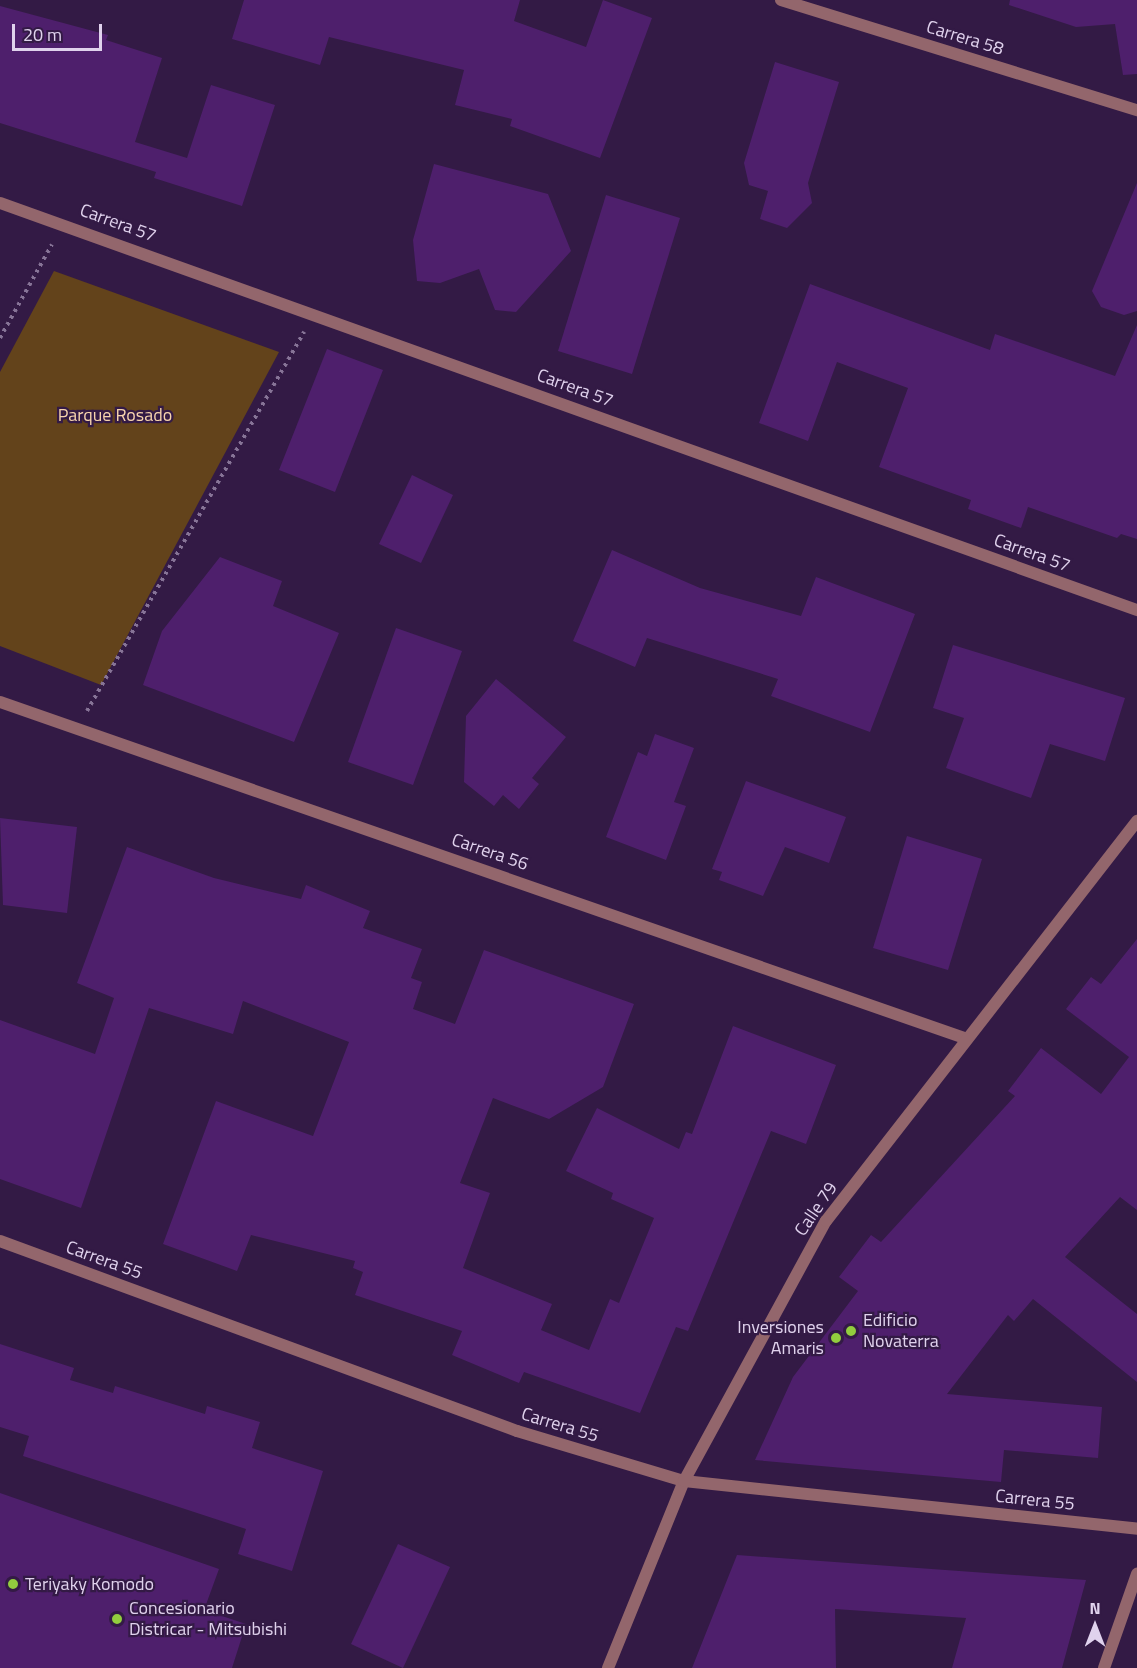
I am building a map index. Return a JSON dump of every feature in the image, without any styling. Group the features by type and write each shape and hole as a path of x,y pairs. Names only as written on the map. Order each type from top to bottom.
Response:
{"street":[{"name":"Carrera 58","path":"782,0 1137,110"},
{"name":"Carrera 57","path":"0,203 64,222 1137,610"},
{"name":"Carrera 56","path":"0,702 967,1039"},
{"name":"Calle 79","path":"608,1668 684,1481 826,1221 1137,821"},
{"name":"Carrera 55","path":"0,1241 517,1431 684,1481 1137,1529"},
{"path":"1104,1668 1137,1574"}],"path":[{"path":"0,338 64,222"},
{"path":"77,727 315,313"}],"green space":[{"name":"Parque Rosado","path":"54,271 279,352 101,685 0,646 0,372"}],"building":[{"path":"244,0 520,0 514,21 586,47 603,0 652,18 600,158 510,126 512,119 455,105 464,70 329,37 320,65 232,39"},
{"path":"1010,0 1137,0 1137,74 1123,75 1115,24 1076,27 1009,5"},
{"path":"0,6 108,35 106,40 162,58 135,142 187,158 211,85 275,105 242,206 154,178 156,172 0,123"},
{"path":"775,62 839,82 808,183 812,203 787,228 760,219 768,191 749,185 744,163"},
{"path":"434,164 548,194 571,251 516,312 495,310 479,269 440,283 417,281 413,240"},
{"path":"1137,183 1137,311 1124,315 1101,307 1092,291"},
{"path":"606,195 680,218 632,374 558,351"},
{"path":"810,284 990,350 995,334 1115,376 1137,325 1137,539 1121,534 1117,538 1028,507 1021,528 968,509 971,500 879,467 908,388 837,362 808,441 759,423"},
{"path":"327,349 383,370 335,492 279,470"},
{"path":"412,475 453,495 421,563 379,544"},
{"path":"612,550 700,588 801,616 816,577 915,614 870,732 771,696 778,679 647,638 635,667 573,641"},
{"path":"220,557 282,581 273,606 339,633 294,742 143,685 162,631"},
{"path":"396,628 462,651 413,785 348,762"},
{"path":"953,645 1125,698 1105,761 1050,744 1031,798 946,768 964,718 933,708"},
{"path":"496,679 566,737 532,778 539,784 519,809 503,795 494,806 464,782 466,716"},
{"path":"655,734 694,748 674,802 686,806 666,860 606,837 638,752 647,756"},
{"path":"746,781 846,817 829,863 785,847 763,896 719,880 722,872 712,869"},
{"path":"0,818 77,827 67,913 3,905"},
{"path":"907,836 982,859 948,970 873,948"},
{"path":"127,847 214,878 301,899 306,885 370,911 363,928 422,949 411,978 422,982 413,1009 455,1024 484,950 634,1004 603,1087 549,1119 493,1098 460,1183 490,1193 463,1268 552,1304 541,1330 589,1350 610,1299 619,1303 654,1218 611,1199 613,1193 566,1171 597,1108 679,1149 686,1132 692,1134 733,1026 836,1065 806,1144 771,1131 688,1331 676,1327 640,1413 524,1372 519,1383 452,1355 462,1331 355,1295 363,1272 353,1268 355,1261 251,1235 237,1271 163,1244 216,1101 313,1136 349,1042 243,1001 233,1034 149,1008 81,1208 0,1179 0,1020 95,1054 114,998 77,983"},
{"path":"1137,939 1137,1210 1120,1197 1065,1257 1137,1314 1137,1382 1033,1299 1014,1321 1008,1315 947,1394 1102,1407 1098,1458 1004,1450 1001,1482 755,1460 793,1377 858,1291 839,1277 871,1235 881,1242 1015,1096 1008,1091 1041,1048 1101,1094 1129,1057 1066,1009 1091,977 1101,984"},
{"path":"0,1344 74,1368 70,1380 113,1393 115,1386 205,1414 207,1406 260,1422 252,1448 323,1471 292,1571 238,1554 246,1529 23,1456 29,1436 0,1427"},
{"name":"Concesionario Districar - Mitsubishi","path":"0,1493 219,1569 204,1610 246,1624 232,1668 0,1668"},
{"path":"398,1544 450,1567 403,1668 351,1644"},
{"path":"737,1555 1086,1580 1062,1668 952,1668 966,1618 835,1609 836,1668 692,1668"}],"place":[{"name":"Edificio Novaterra","path":"851,1331"},
{"name":"Inversiones Amaris","path":"836,1338"},
{"name":"Teriyaky Komodo","path":"13,1584"},
{"name":"Concesionario Districar - Mitsubishi","path":"117,1619"}]}
